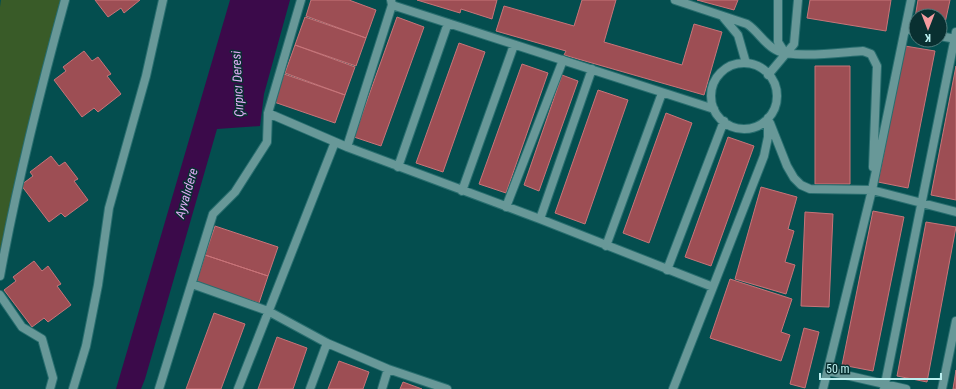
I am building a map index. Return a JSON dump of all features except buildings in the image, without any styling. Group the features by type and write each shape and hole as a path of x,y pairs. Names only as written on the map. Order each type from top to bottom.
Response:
{"lane":[{"path":"0,276 13,204 38,100 65,0"},
{"path":"73,389 86,346 98,285 109,208 146,76 163,0"},
{"path":"159,389 213,214 235,192 267,142 268,114 300,0"},
{"path":"675,0 747,24 753,28 765,42 786,55 863,52 872,54 877,66 872,190"},
{"path":"778,0 778,42 786,55"},
{"path":"768,75 794,44 798,0"},
{"path":"823,389 872,190 911,0"},
{"path":"347,147 392,3 448,23 714,109"},
{"path":"721,15 738,35 746,63"},
{"path":"398,167 448,23"},
{"path":"885,386 956,37"},
{"path":"462,191 514,44"},
{"path":"506,207 563,60"},
{"path":"746,63 756,66 768,75 776,89 776,99 774,109 768,118 760,125 750,128 739,128 724,121 714,109 711,98 712,87 717,77 724,70 734,64 746,63"},
{"path":"540,219 592,70"},
{"path":"606,246 662,92"},
{"path":"268,114 398,167 540,219 713,287"},
{"path":"768,118 786,166 801,185 810,189 872,190 956,212"},
{"path":"673,389 764,156 768,137 768,118"},
{"path":"667,270 724,121"},
{"path":"238,389 334,142"},
{"path":"192,284 268,311 327,343 388,370 447,389"},
{"path":"0,295 22,326 42,339 53,378 50,389"},
{"path":"942,389 956,321"},
{"path":"310,389 327,343"},
{"path":"382,389 388,370"},
{"path":"828,371 885,386 906,389"}],"green space":[{"path":"1,0 68,0 0,271 0,7"}],"water":[{"path":"230,0 290,0 264,94 260,126 217,129 145,379 141,389 116,389"}],"water label":[{"name":"Çırpıcı Deresi","path":"237,84"},
{"name":"Ayvalıdere","path":"186,193"}]}
